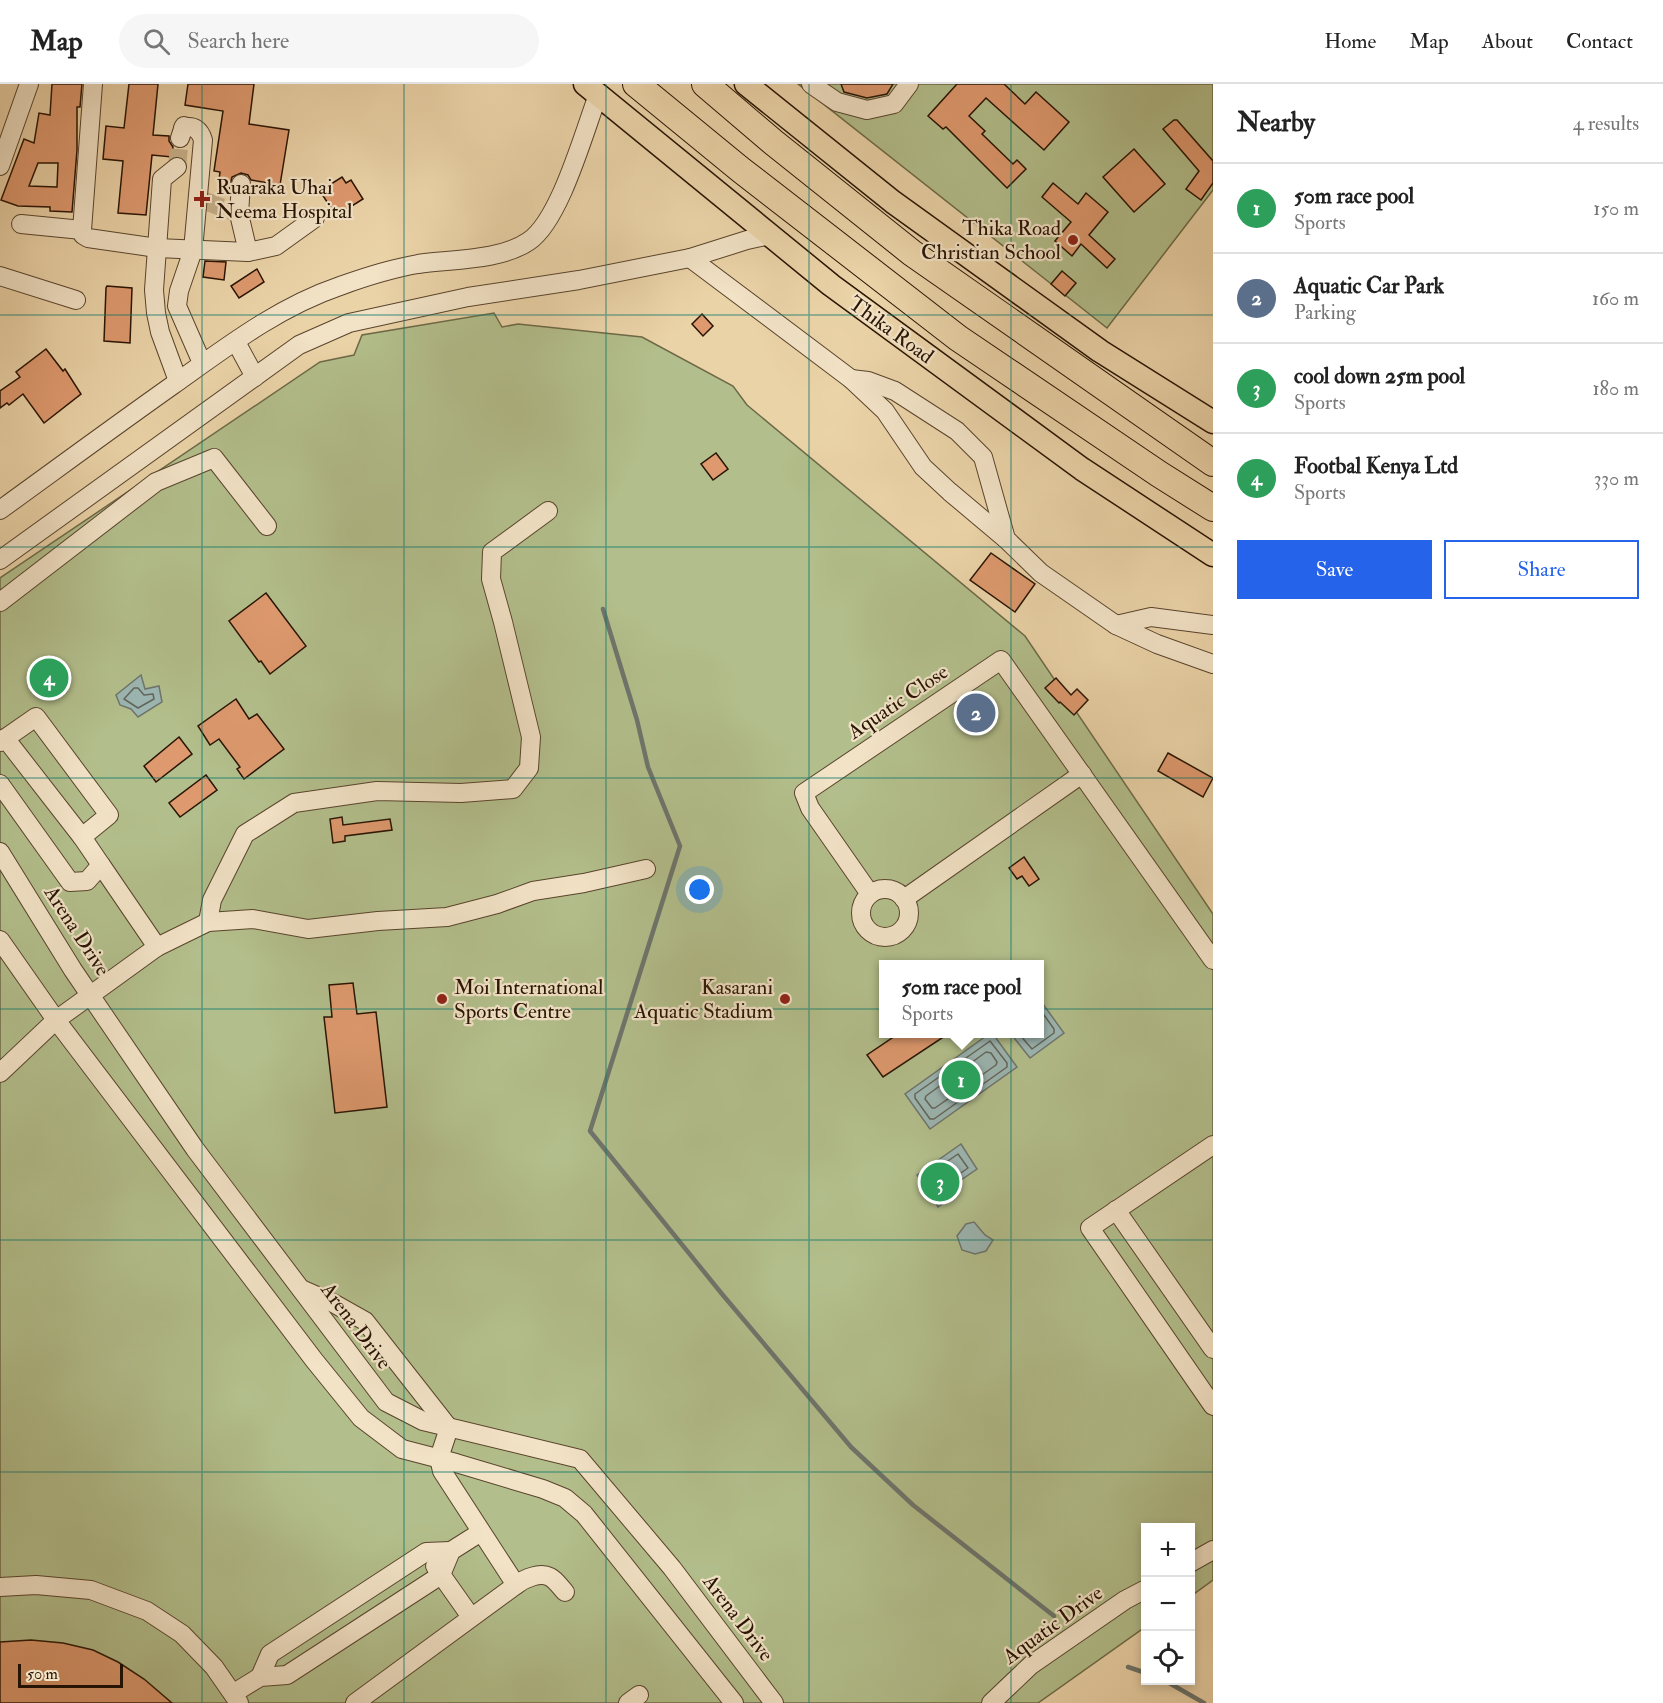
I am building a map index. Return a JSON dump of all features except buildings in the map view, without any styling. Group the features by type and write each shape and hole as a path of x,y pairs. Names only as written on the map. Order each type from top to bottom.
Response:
{"highway":[{"name":"Thika Road","path":"636,84 751,178 958,338 1213,508"},
{"path":"705,84 912,254 1213,463"}],"main road":[{"path":"746,84 931,230 1100,351 1213,422"},
{"name":"Thika Road","path":"591,90 831,285 1082,469 1213,555"}],"street":[{"path":"0,166 29,84"},
{"path":"93,84 83,235 88,238 157,248 248,252 276,246 315,218"},
{"path":"811,84 837,102 867,110 894,104 909,84"},
{"path":"0,510 202,363 284,310 340,286 416,264 478,257 515,248 530,240 543,227 561,193 591,90"},
{"path":"180,138 184,126 183,128 188,126 201,133 203,140 193,250 179,291 177,306 202,363"},
{"path":"162,178 177,168"},
{"path":"162,178 200,182"},
{"path":"162,178 154,290 160,332 178,381"},
{"path":"200,182 205,201"},
{"path":"241,184 239,214 248,252"},
{"path":"21,224 82,230"},
{"path":"0,560 299,345 349,323 468,297 579,280 690,258 770,235"},
{"path":"690,258 851,379 885,411 923,467 1006,539 1041,573 1116,625 1157,644 1213,664"},
{"path":"0,276 76,300"},
{"path":"236,342 255,377"},
{"path":"851,379 867,381 895,391 957,430 983,457 1006,539"},
{"path":"0,603 156,482 214,458 267,526"},
{"path":"208,922 212,900 245,834 294,803 377,791 461,793 513,789 529,768 531,737 491,579 492,552 548,511"},
{"path":"1116,625 1151,617 1213,625"},
{"name":"Aquatic Close","path":"870,894 810,808 804,793 1001,660 1213,960"},
{"path":"82,837 109,815 36,717 3,740 82,837 157,947"},
{"path":"904,899 1082,774"},
{"path":"0,784 70,882 87,880 101,866"},
{"name":"Arena Drive","path":"0,852 51,936 195,1149 386,1402 423,1421 580,1459 592,1470 672,1568 774,1703"},
{"path":"0,1073 56,1020 157,947 208,922 253,919 308,929 378,921 447,917 497,904 533,891 584,883 646,869"},
{"path":"881,889 889,889 904,899 909,910 909,918 906,926 893,936 885,938 870,932 861,919 863,903 870,894 881,889"},
{"path":"0,940 56,1020 314,1360 361,1418 402,1449 543,1488 565,1498 584,1514 734,1703"},
{"path":"1213,1145 1090,1227 1145,1308 1206,1380 1213,1406"},
{"path":"1116,1210 1213,1349"},
{"path":"299,1289 333,1303 365,1321 449,1428 439,1458 442,1471 516,1585"},
{"path":"1145,1308 1172,1290"},
{"path":"0,1587 36,1585 90,1590 147,1611 182,1634 214,1667 236,1698 261,1677 270,1654 426,1552 451,1551 481,1532"},
{"path":"1195,1561 1213,1550"},
{"path":"261,1677 287,1675 441,1575 451,1551"},
{"path":"426,1552 471,1617"},
{"path":"355,1703 523,1580 540,1575 550,1577 565,1592"},
{"name":"Aquatic Drive","path":"991,1703 1030,1665 1125,1600 1141,1592"}],"green space":[{"name":"Thika Road Christian School","path":"798,84 1213,84 1213,190 1107,328"},
{"name":"Moi International Sports Centre","path":"494,313 502,327 518,324 642,337 733,386 747,405 1025,636 1213,914 1213,1580 1195,1593 1195,1523 1141,1523 1141,1630 1038,1703 0,1703 0,578 320,362 354,355 362,335"}],"water":[{"path":"141,675 145,689 159,686 162,702 138,717 131,709 120,705 116,695"},
{"path":"1044,1006 1064,1033 1030,1058 1014,1038 1044,1038"},
{"path":"983,1038 996,1038 1017,1067 930,1129 905,1094"},
{"path":"961,1144 977,1169 948,1189 953,1196 938,1207 917,1175"},
{"path":"974,1222 985,1235 993,1240 986,1251 975,1254 962,1250 957,1236 966,1224"}],"waterway":[{"path":"603,609 637,720 648,767 680,846 590,1131 722,1294 851,1447 913,1505 1054,1616"},
{"path":"1128,1667 1141,1671"},
{"path":"1173,1685 1204,1703"}],"tunnel":[{"path":"177,167 180,138"},
{"path":"205,201 239,214"}],"place":[{"name":"Ruaraka Uhai Neema Hospital","path":"202,199"},
{"name":"Thika Road Christian School","path":"1073,240"},
{"name":"Footbal Kenya Ltd","path":"49,678"},
{"name":"Aquatic Car Park","path":"976,713"},
{"name":"Moi International Sports Centre","path":"442,999"},
{"name":"Kasarani Aquatic Stadium","path":"785,999"},
{"name":"50m race pool","path":"961,1080"},
{"name":"cool down 25m pool","path":"940,1182"}]}
